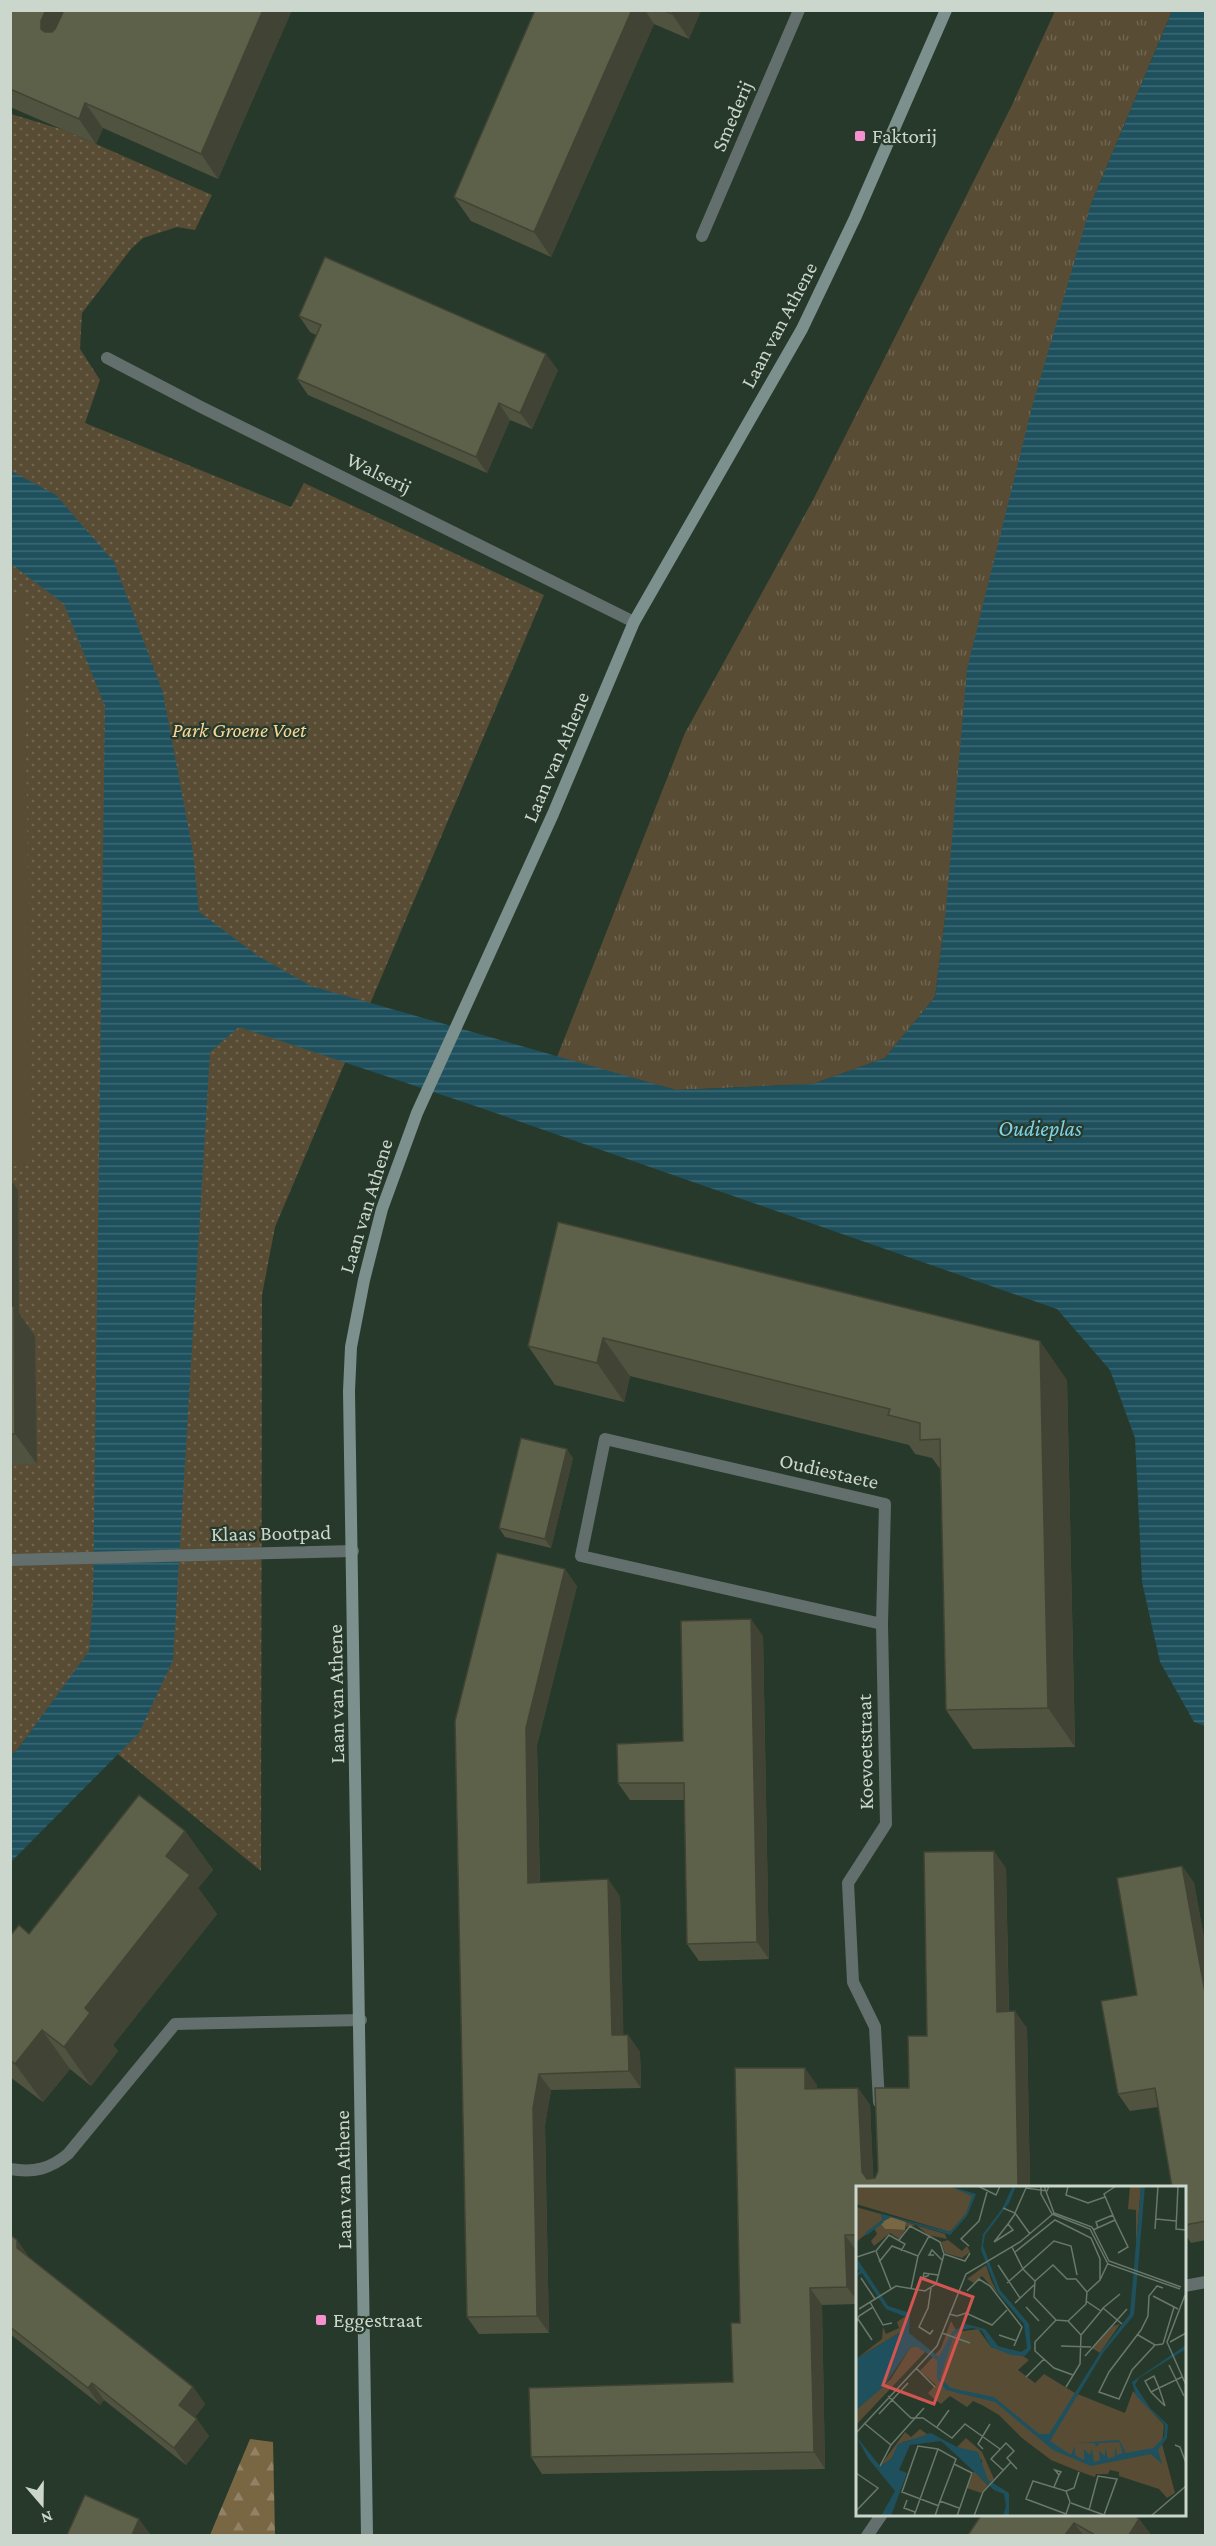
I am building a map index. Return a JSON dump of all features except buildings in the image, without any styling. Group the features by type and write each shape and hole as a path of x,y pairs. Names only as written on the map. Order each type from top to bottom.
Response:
{"street":[{"name":"Smederij","path":"702,236 799,10"},
{"name":"Laan van Athene","path":"367,2535 361,2020 349,1391 352,1338 361,1290 382,1209 417,1113 553,814 634,622 802,329 855,218 945,10"},
{"name":"Walserij","path":"106,358 634,622"},
{"name":"Oudiestaete","path":"605,1439 885,1504 882,1624 581,1556 605,1439"},
{"name":"Klaas Bootpad","path":"10,1560 353,1551"},
{"name":"Koevoetstraat","path":"879,2119 875,2027 853,1982 848,1884 886,1824 882,1624"},
{"path":"10,2169 21,2171 53,2167 68,2154 175,2024 361,2020"},
{"path":"1186,2286 1206,2282"},
{"path":"867,2535 881,2516"}],"green space":[{"path":"1055,11 1172,11 1091,204 945,919 935,997 885,1058 813,1084 676,1090 557,1057 685,733 814,498 1012,105"},
{"name":"Park Groene Voet","path":"11,114 64,130 212,195 195,230 177,227 143,238 131,249 82,313 80,349 100,380 85,423 291,507 304,483 544,595 275,1227 262,1295 261,1871 119,1755 56,1697 18,1749 11,1755"},
{"path":"10,595 24,595 32,1164 11,1166"},
{"path":"250,2439 273,2442 275,2535 210,2535"}],"water":[{"name":"Oudieplas","path":"1172,11 1205,11 1205,1726 1194,1722 1160,1662 1142,1582 1135,1438 1110,1370 1057,1309 484,1109 239,1027 210,1052 173,1660 139,1733 11,1862 11,1755 18,1749 89,1651 93,1599 105,706 64,604 11,564 11,471 56,495 114,562 163,693 193,852 199,912 258,956 311,986 676,1090 813,1084 885,1058 935,997 945,919 967,669 1032,407 1091,204"}],"place":[{"name":"Faktorij","path":"860,136"},
{"name":"Eggestraat","path":"321,2320"}]}
